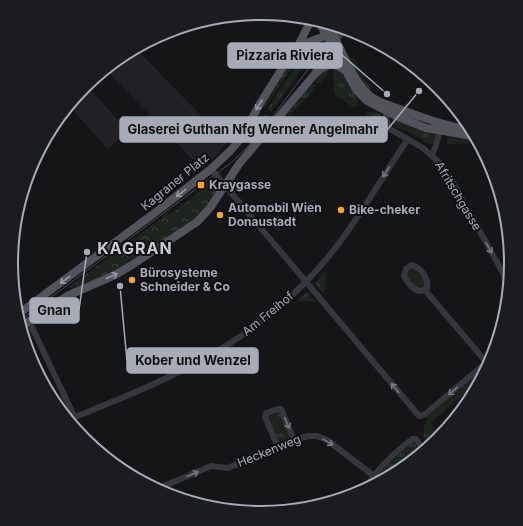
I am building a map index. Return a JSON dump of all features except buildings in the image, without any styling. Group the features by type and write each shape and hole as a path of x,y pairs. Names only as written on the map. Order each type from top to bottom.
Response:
{"main road":[{"name":"Kagraner Platz","path":"23,311 160,209 211,169 232,150 241,138 264,96 291,54 298,46 309,24"},
{"path":"324,28 333,36 363,88 371,96 389,109 426,128 465,130"},
{"path":"298,46 333,36"},
{"path":"333,36 345,71 357,91 370,104 389,109"},
{"path":"315,74 333,36"},
{"path":"26,323 68,296 115,275 189,228 207,213 225,185 254,146 315,74 326,66 332,65 338,66 345,71"},
{"path":"441,128 468,135"}],"street":[{"path":"333,36 342,33"},
{"name":"Afritschgasse","path":"389,109 387,122 390,129 432,155 441,164 504,275"},
{"path":"432,155 441,128"},
{"name":"Am Freihof","path":"73,418 161,380 223,347 255,326 306,281 337,246 408,139"},
{"path":"211,169 421,417 481,368"},
{"path":"409,266 416,266 427,279 428,286 426,290 418,291 405,278 404,271 409,266"},
{"path":"426,290 484,360"},
{"path":"26,323 72,417"},
{"path":"278,447 265,416 266,414 281,409 294,440"},
{"name":"Heckenweg","path":"164,486 211,466 228,468 294,440 311,436 324,439 374,476"},
{"path":"371,480 395,454 412,440 416,439 421,446"}],"shaded area":[{"path":"139,52 220,135 228,141 216,156 202,169 109,73"},
{"path":"90,90 128,131 108,149 72,109"}],"green space":[{"path":"313,44 297,60 266,106 264,107 261,105 298,50"},
{"path":"315,48 316,49 271,112 268,108 290,75 303,57"},
{"path":"352,58 371,89 370,91 365,86 349,59"},
{"path":"333,67 341,71 357,99 357,105 355,108 336,96 334,90"},
{"path":"329,68 323,81 319,84 315,82 321,73"},
{"path":"313,84 316,87 315,89 289,116 287,114 300,99 299,97"},
{"path":"373,111 381,115 384,127 366,115 367,113"},
{"path":"265,114 269,115 254,133 254,130"},
{"path":"392,118 437,133 434,144 429,144 413,134 396,127 391,121"},
{"path":"449,137 454,139 470,138 473,143 446,144"},
{"path":"213,179 219,184 218,188 205,211 197,219 120,270 73,290 70,286 164,215 167,213 169,215 203,189 203,187"},
{"path":"410,268 415,269 425,281 425,286 422,289 414,285 408,278 406,273"},
{"path":"326,270 324,295 315,283"},
{"path":"307,292 308,293 316,302 297,300"},
{"path":"479,372 469,390 430,423 437,432 426,443 424,433 427,417"},
{"path":"279,411 291,438 278,443 267,416"},
{"path":"413,442 419,448 397,465 378,477 390,463"}],"tram line":[{"path":"24,317 232,162 264,128 316,60 343,33"}],"place":[{"name":"Glaserei Guthan Nfg Werner Angelmahr","path":"419,91"},
{"name":"Pizzaria Riviera","path":"387,94"},
{"name":"Kraygasse","path":"201,185"},
{"name":"Bike-cheker","path":"341,210"},
{"name":"Automobil Wien Donaustadt","path":"220,215"},
{"name":"Gnan","path":"87,252"},
{"name":"Bürosysteme Schneider & Co","path":"132,280"},
{"name":"Kober und Wenzel","path":"120,286"}],"district":[{"name":"KAGRAN","path":"135,248"}]}
